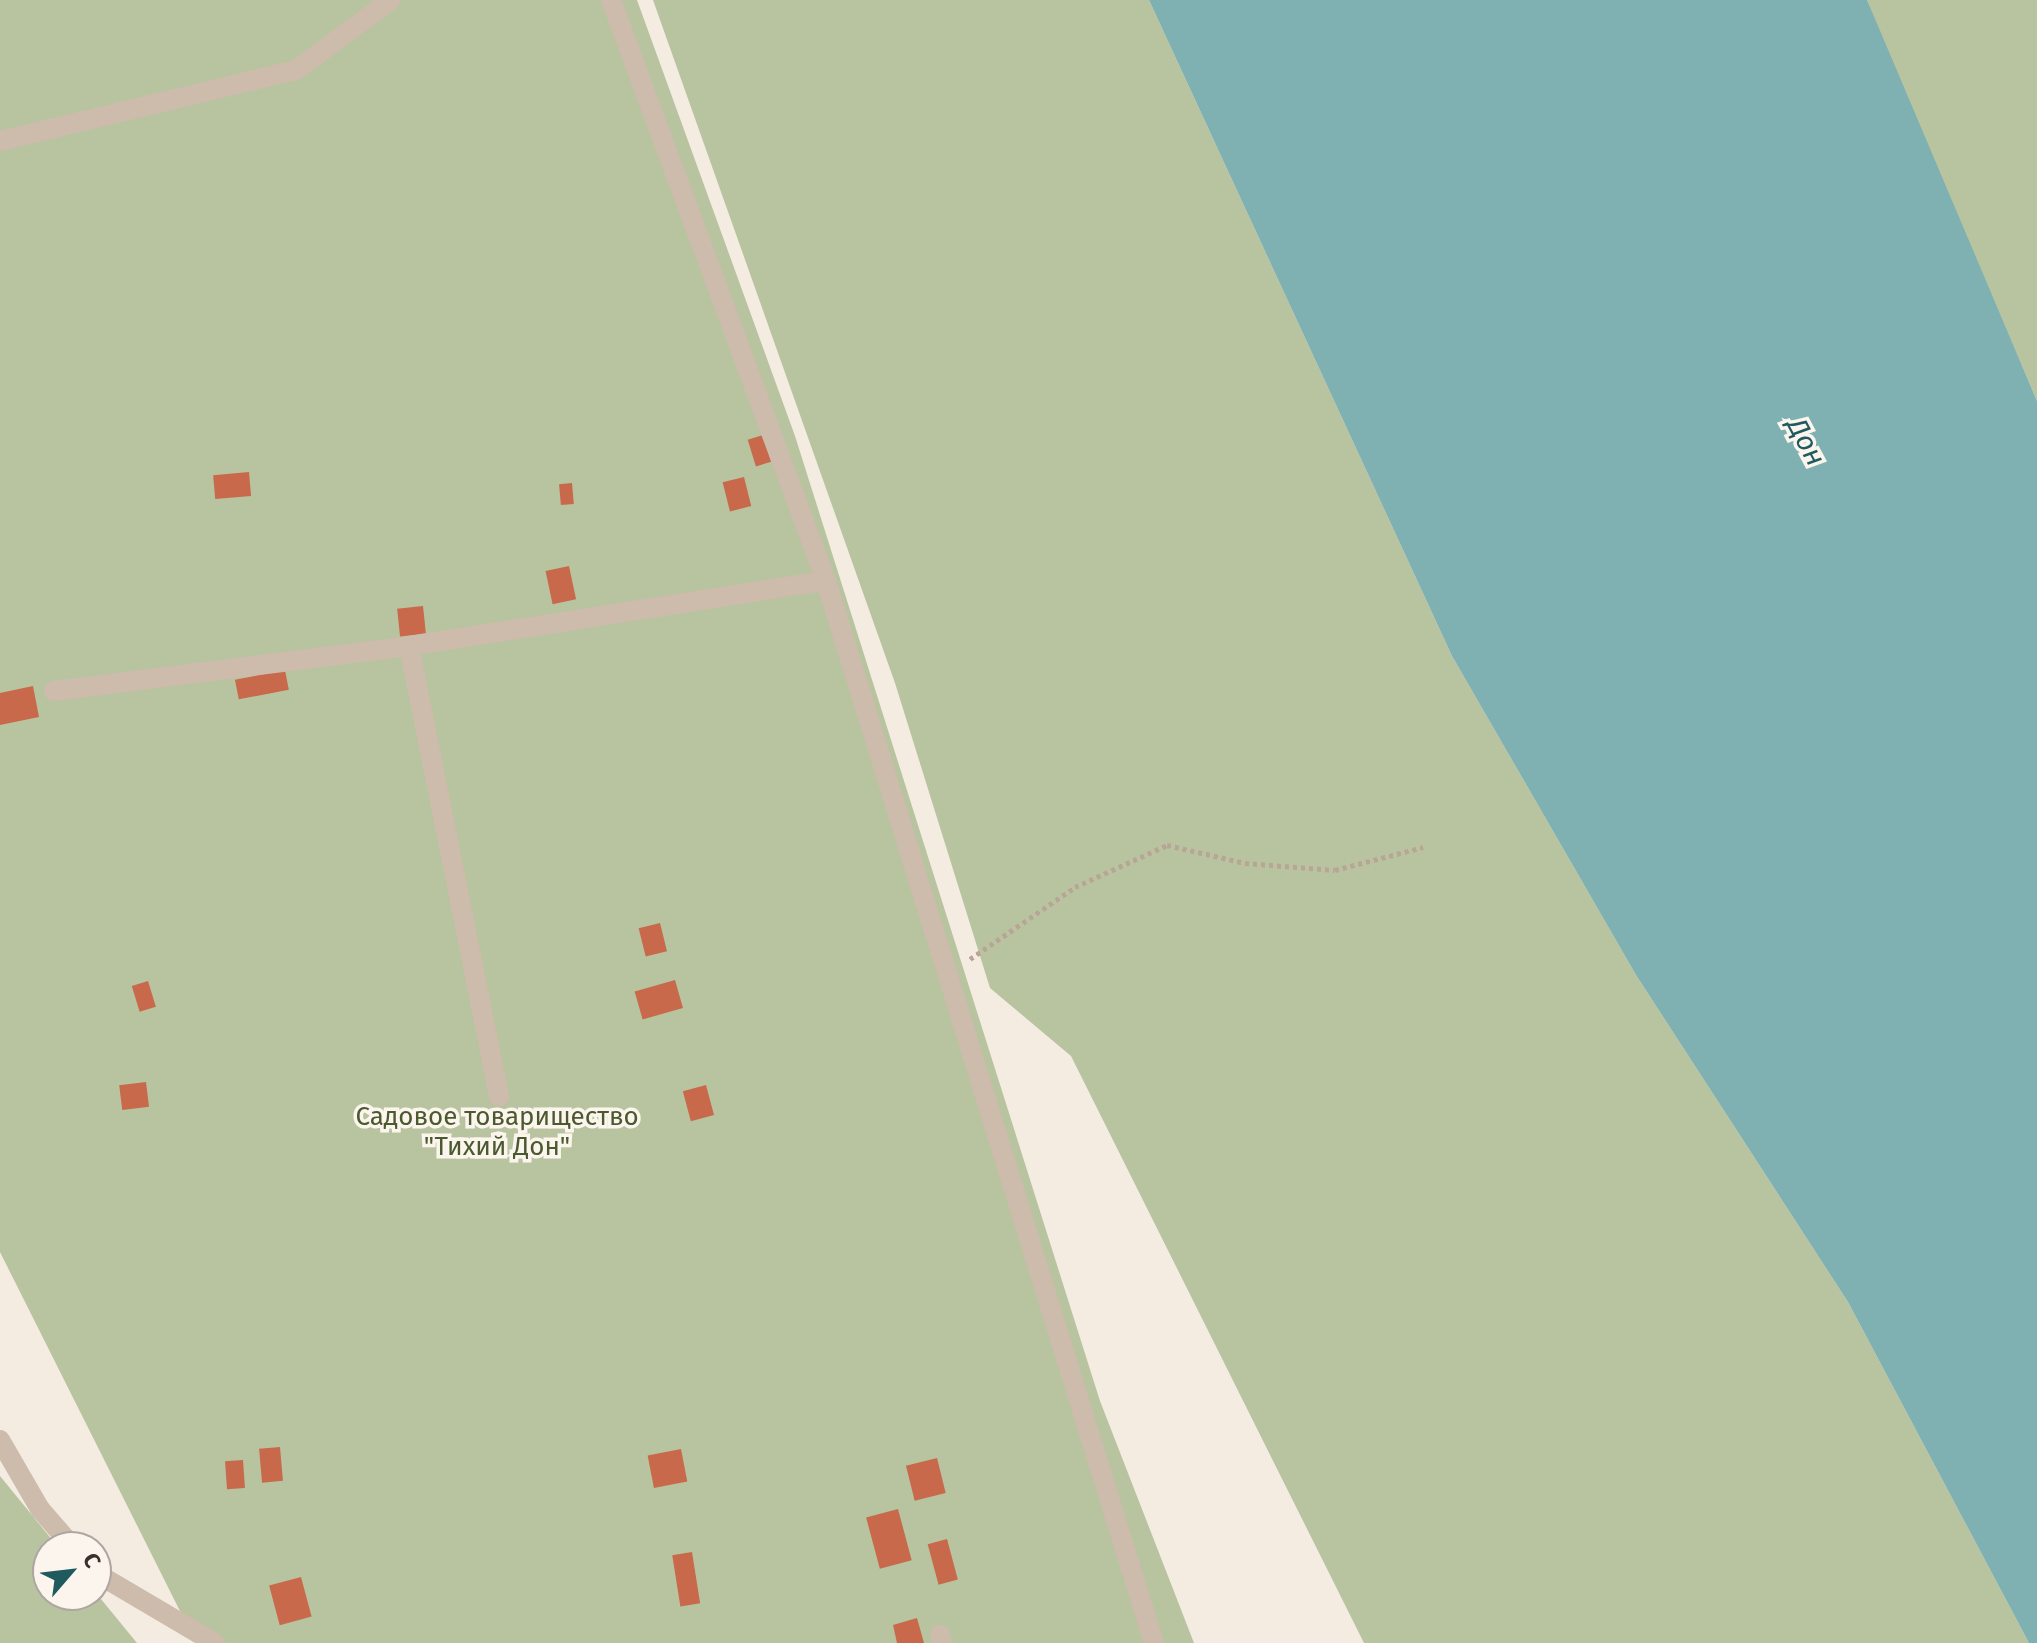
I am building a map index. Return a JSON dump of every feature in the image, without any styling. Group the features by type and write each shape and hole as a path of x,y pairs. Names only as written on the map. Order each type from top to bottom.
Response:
{"street":[{"path":"0,141 296,70 391,0"},
{"path":"611,0 826,581 1154,1643"},
{"path":"54,691 409,646 826,581"},
{"path":"409,646 499,1096"},
{"path":"0,1440 40,1509 59,1531"},
{"path":"112,1582 215,1643"}],"path":[{"path":"949,972 1075,887 1167,845 1245,863 1335,870 1423,847"}],"green space":[{"name":"Садовое товарищество \"Тихий Дон\"","path":"0,0 637,0 795,436 1100,1401 1194,1643 196,1643 0,1252"},
{"path":"653,0 1149,0 1452,656 1636,975 1848,1302 2029,1643 1364,1643 1071,1056 990,988 895,683"},
{"path":"1867,0 2037,0 2037,401 1881,37"},
{"path":"0,1476 45,1531 32,1531 32,1611 111,1611 137,1643 0,1643"}],"water":[{"name":"Дон","path":"1149,0 1867,0 2037,401 2037,1643 2029,1643 1848,1302 1636,975 1452,656"}],"building":[{"path":"763,435 771,462 756,466 748,440"},
{"path":"249,472 251,496 215,499 213,475"},
{"path":"744,477 751,506 730,511 723,482"},
{"path":"572,483 574,504 561,505 559,484"},
{"path":"569,566 576,599 553,604 546,571"},
{"path":"423,606 426,634 400,637 397,609"},
{"path":"285,670 289,690 239,699 235,680"},
{"path":"33,686 39,717 0,725 0,693"},
{"path":"660,923 667,951 646,956 639,928"},
{"path":"675,980 683,1008 643,1019 635,992"},
{"path":"148,981 156,1007 140,1012 132,986"},
{"path":"146,1082 149,1107 122,1110 119,1085"},
{"path":"706,1085 714,1115 691,1121 683,1091"},
{"path":"280,1447 283,1481 262,1483 259,1449"},
{"path":"681,1449 687,1481 654,1488 648,1455"},
{"path":"937,1458 946,1493 915,1501 906,1466"},
{"path":"243,1460 245,1488 227,1489 225,1461"},
{"path":"898,1509 912,1560 880,1569 866,1518"},
{"path":"947,1539 958,1580 939,1585 928,1544"},
{"path":"692,1552 700,1603 680,1606 672,1555"},
{"path":"301,1577 312,1617 280,1625 269,1586"},
{"path":"917,1618 924,1643 897,1643 893,1625"}]}
